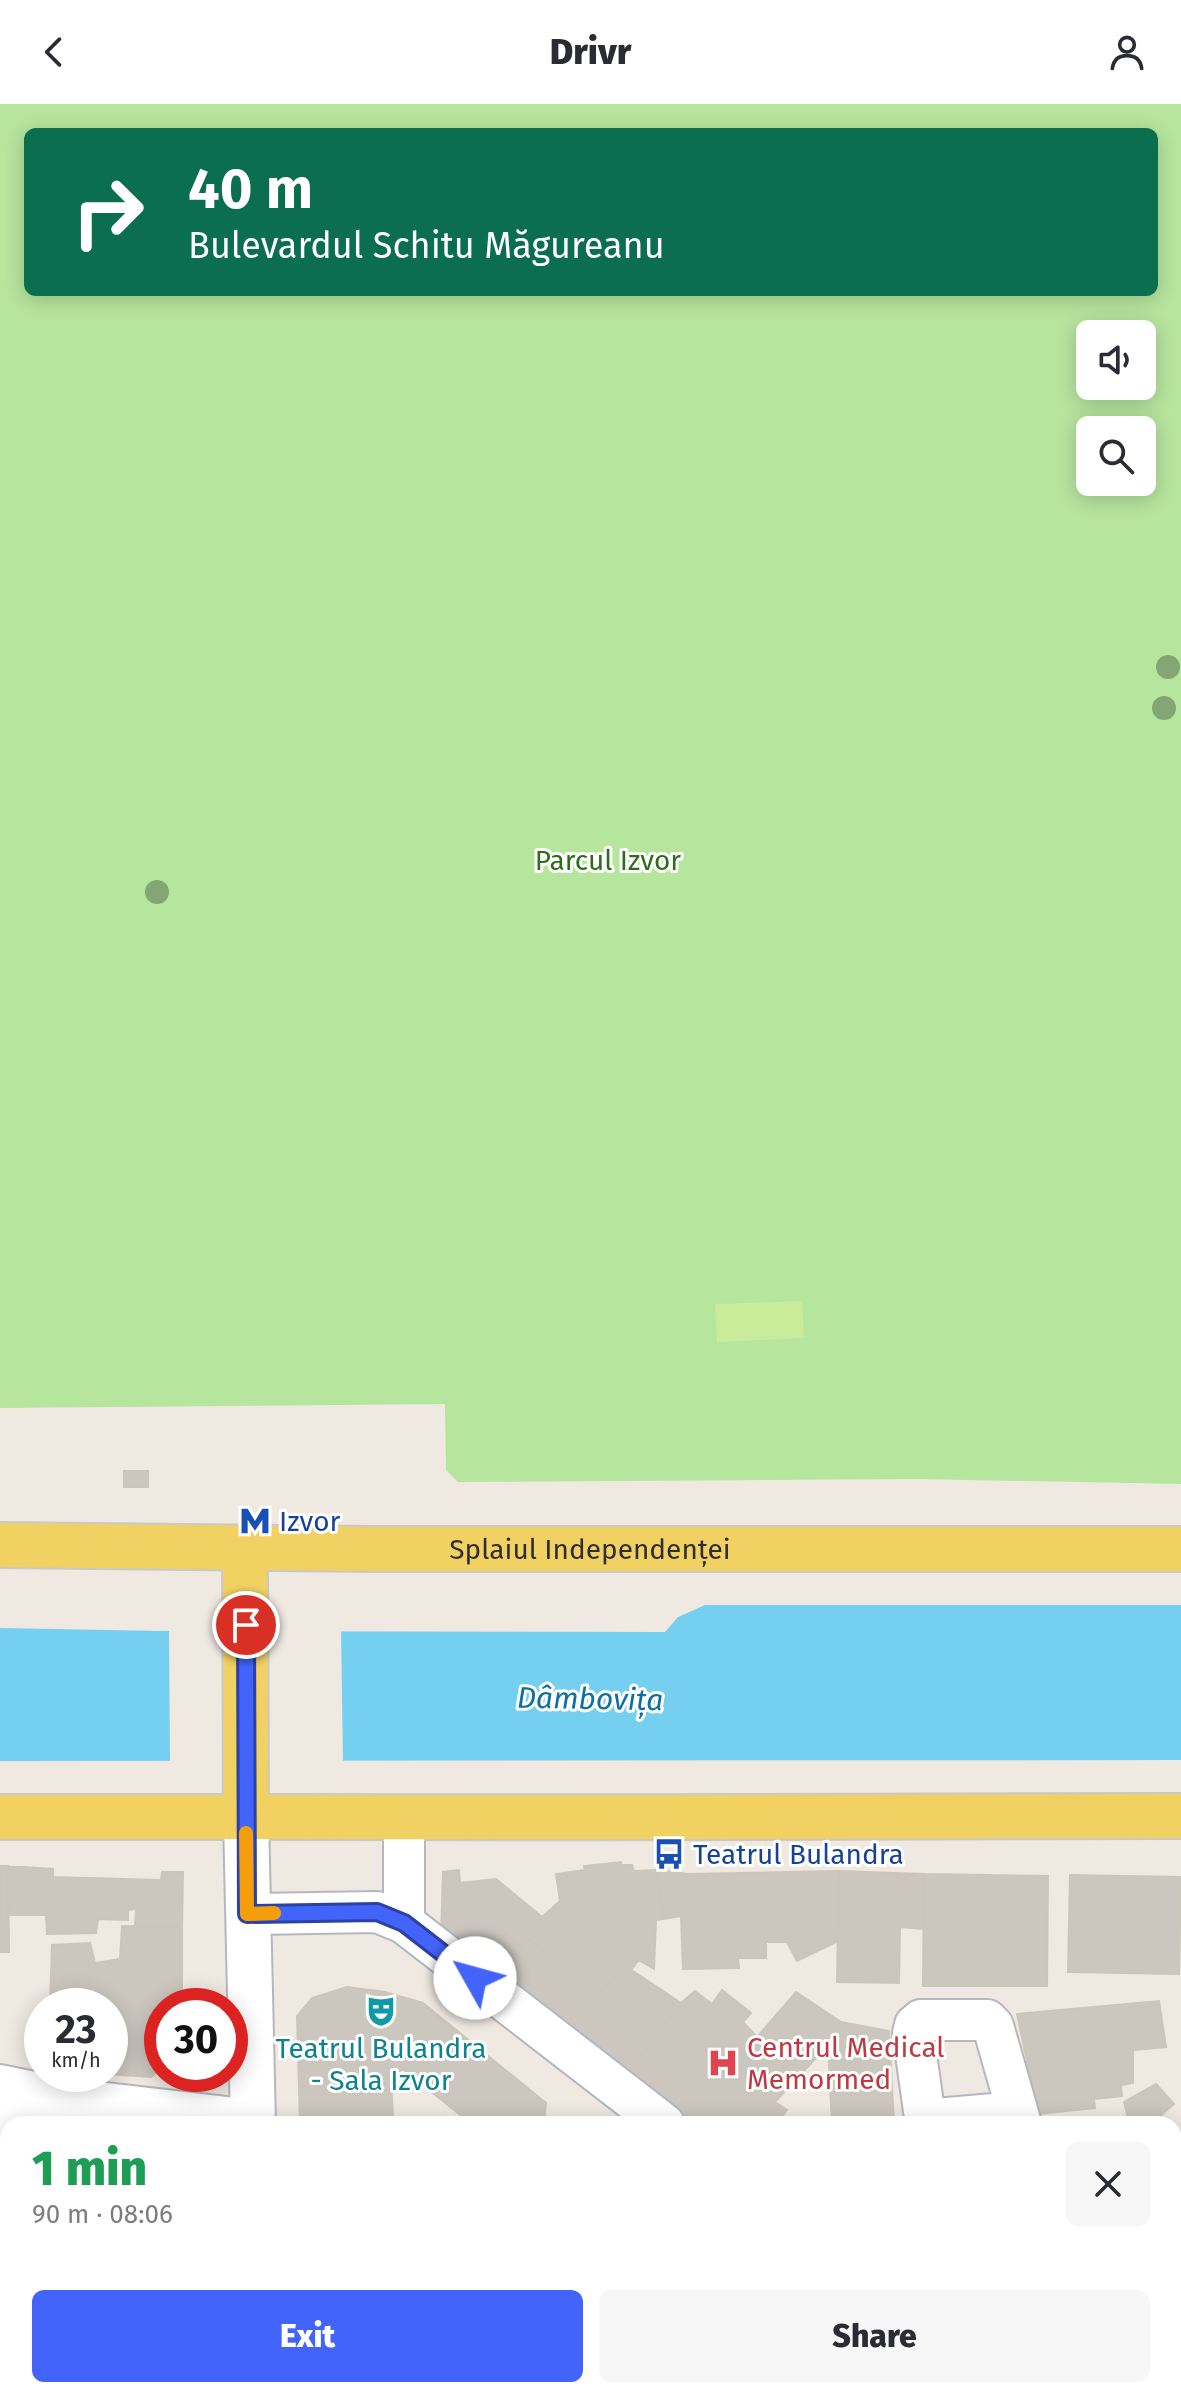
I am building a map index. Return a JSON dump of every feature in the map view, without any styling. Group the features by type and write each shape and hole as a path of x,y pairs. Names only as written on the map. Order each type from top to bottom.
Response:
{"main road":[{"name":"Splaiul Independenței","path":"0,1545 1181,1549"},
{"path":"245,1547 247,1914 253,2116"},
{"path":"0,1817 246,1803 404,1817 1181,1816"}],"street":[{"path":"404,1817 404,1923"},
{"path":"247,1914 377,1912 404,1923 654,2116"},
{"path":"0,2085 63,2098 206,2116"},
{"path":"26,2116 63,2098"}],"green space":[{"name":"Parcul Izvor","path":"0,104 1181,104 1181,1484 918,1479 458,1482 446,1470 445,1404 0,1408"},
{"path":"802,1301 804,1338 717,1342 715,1304"}],"water":[{"name":"Dâmbovița","path":"705,1605 1181,1605 1181,1760 0,1761 0,1628 665,1632 678,1617"}],"pier":[{"path":"169,1627 341,1627 343,1764 170,1765"}],"building":[{"path":"124,1471 148,1471 148,1487 124,1487"},
{"path":"621,1862 621,1865 632,1865 634,1871 657,1870 663,1919 656,1920 654,1969 639,1960 631,1970 624,1965 602,1992 526,1938 542,1917 560,1901 556,1874 585,1870 584,1866"},
{"path":"0,1866 8,1866 9,1952 0,1952"},
{"path":"8,1866 53,1869 53,1877 161,1880 162,1872 183,1872 182,1927 135,1926 136,1909 128,1910 128,1920 98,1919 96,1933 47,1934 46,1915 8,1915"},
{"path":"459,1870 460,1883 496,1879 542,1917 526,1938 602,1992 624,1965 681,2003 623,2080 441,1939 443,1872"},
{"path":"657,1870 689,1874 839,1871 838,1941 797,1961 787,1942 766,1942 766,1958 738,1958 739,1968 683,1969 681,1916 663,1919"},
{"path":"839,1871 924,1874 924,1929 900,1927 899,1983 837,1982"},
{"path":"924,1874 1048,1876 1047,1986 923,1986"},
{"path":"1070,1875 1181,1877 1179,1974 1068,1972"},
{"path":"122,1926 182,1927 182,1988 144,1988 144,2077 128,2075 128,1988 51,1988 52,1945 90,1943 95,1963 120,1959"},
{"path":"347,1987 385,1992 423,2003 546,2103 545,2116 462,2116 403,2069 391,2076 393,2116 300,2116 297,2016 312,1998"},
{"name":"Centrul Medical Memormed","path":"722,1990 751,2013 743,2022 757,2037 796,1992 841,2022 841,2046 828,2045 775,2102 787,2110 782,2116 670,2116 623,2080 681,2003 695,1991 712,2004"},
{"path":"1159,2001 1166,2047 1133,2050 1133,2083 1121,2085 1122,2096 1094,2099 1095,2108 1038,2114 1017,2014"},
{"path":"841,2022 889,2031 894,2116 832,2116 828,2045 841,2046"},
{"path":"1156,2084 1174,2104 1160,2116 1127,2116 1124,2102"},
{"path":"85,2107 102,2116 66,2116"}],"slow traffic":[{"path":"246,1833 247,1914 274,1913"}],"place":[{"name":"Izvor","path":"255,1521"},
{"name":"Teatrul Bulandra","path":"669,1854"},
{"name":"Teatrul Bulandra - Sala Izvor","path":"381,2011"},
{"name":"Centrul Medical Memormed","path":"723,2063"}],"route":[{"path":"246,1625 247,1914 377,1912 392,1916 475,1978"}]}
